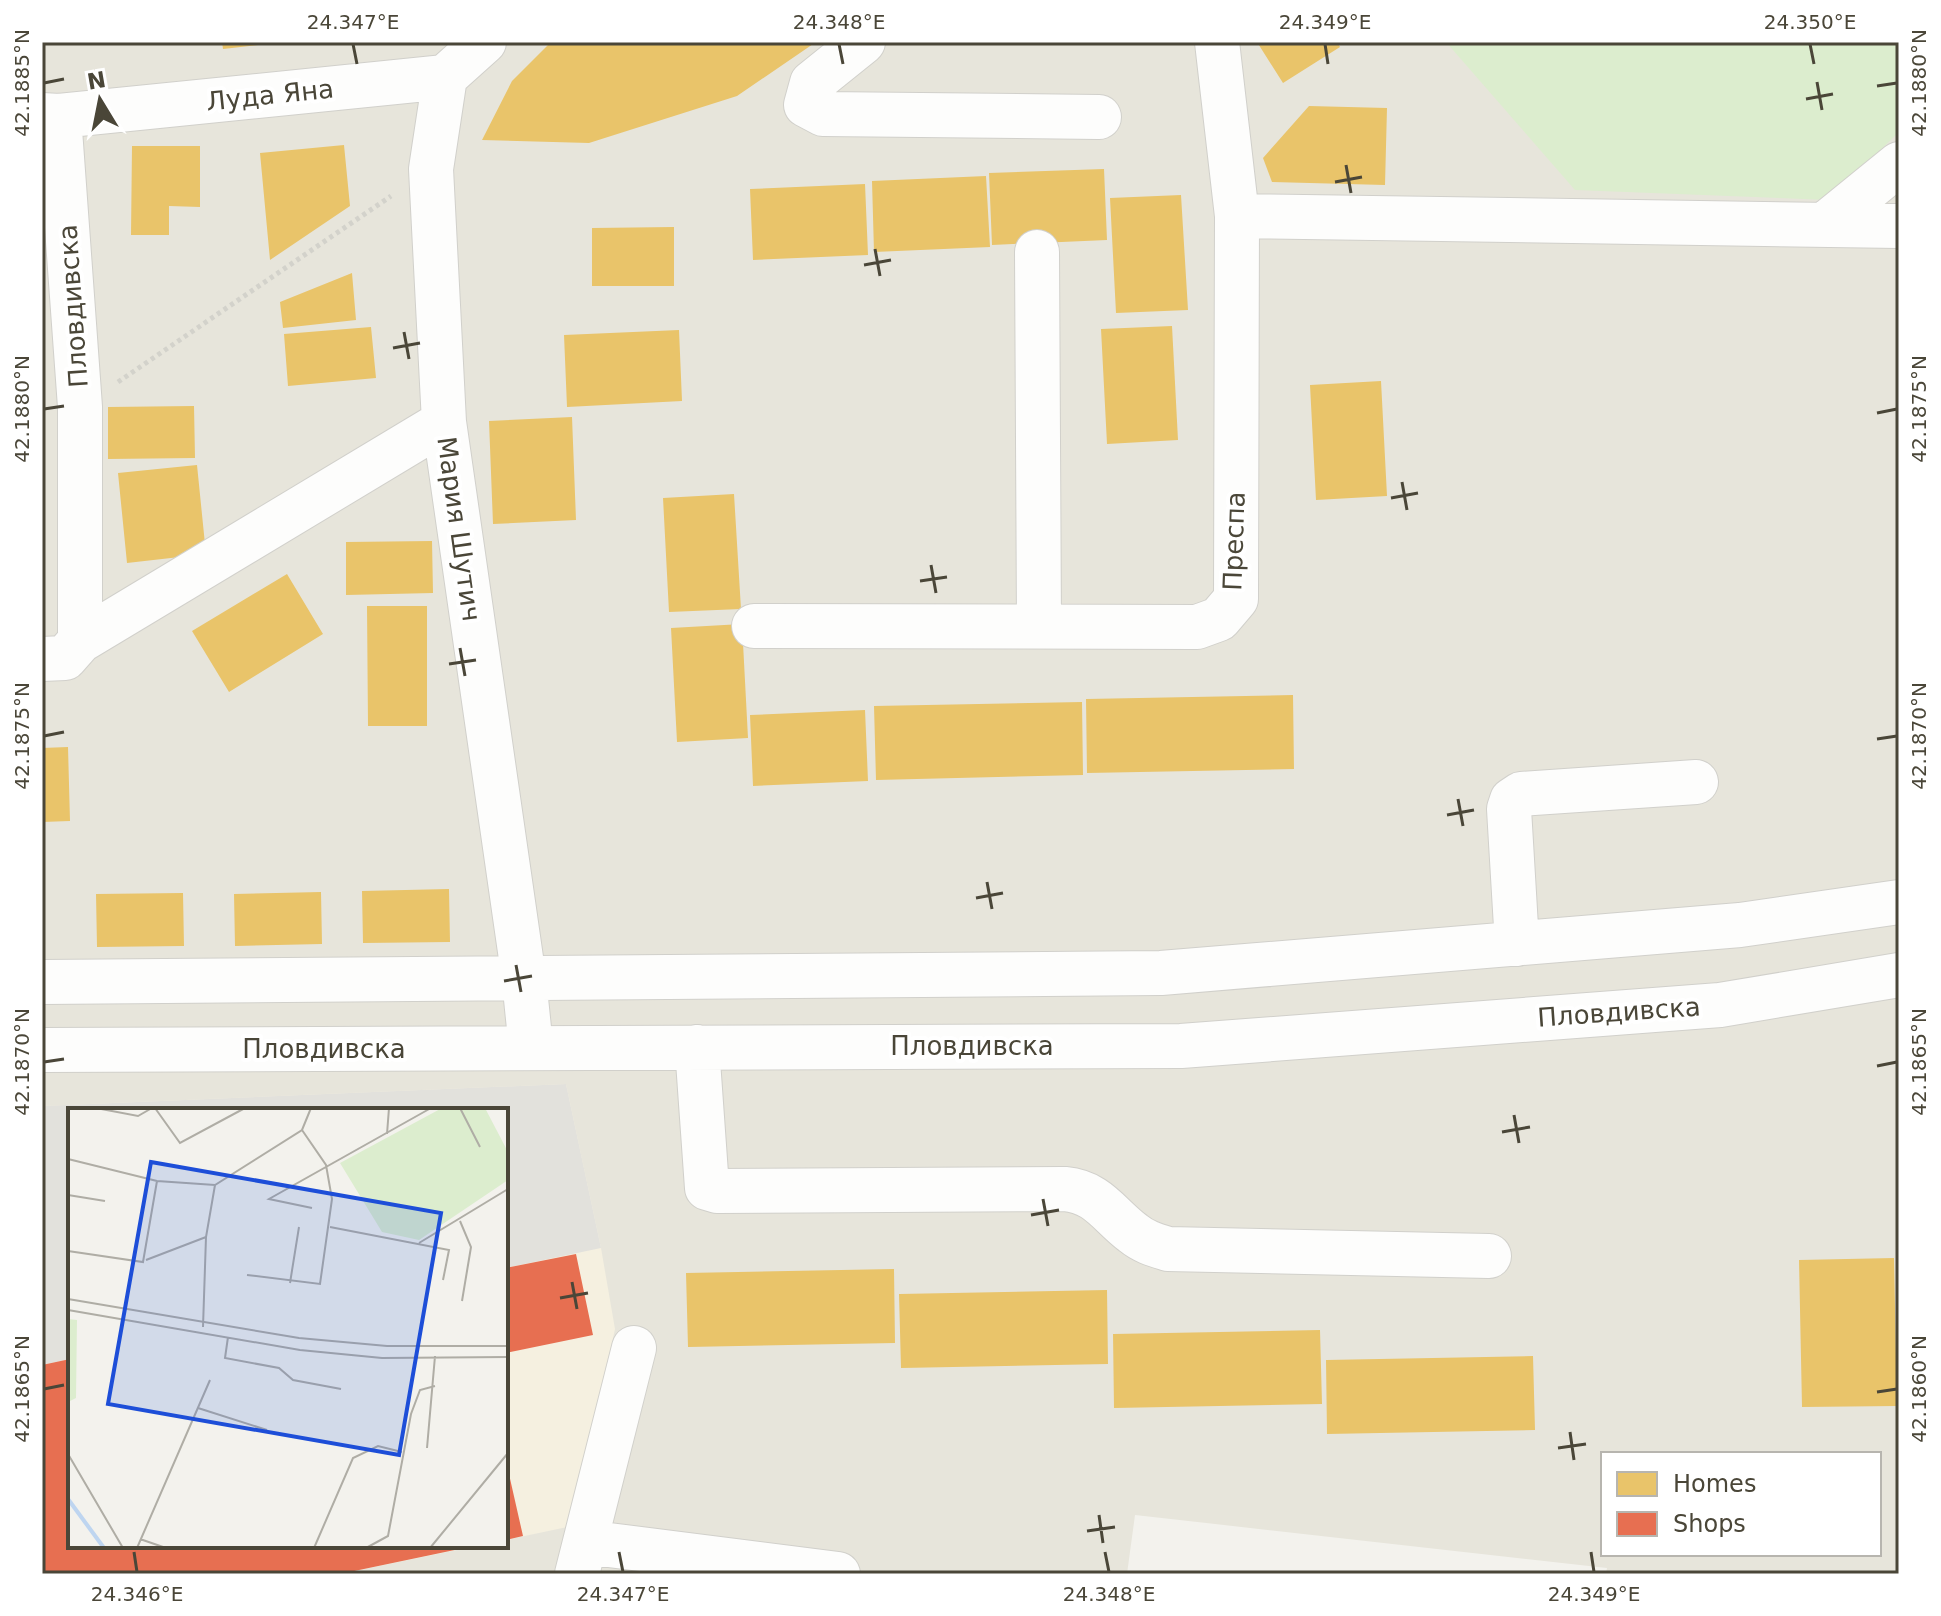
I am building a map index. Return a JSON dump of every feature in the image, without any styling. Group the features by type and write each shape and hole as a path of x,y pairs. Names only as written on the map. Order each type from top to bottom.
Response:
{"street":[{"path":"445,77 484,42"},
{"path":"863,42 812,83 806,105 823,114 1099,117"},
{"name":"Преспа","path":"754,626 1197,627 1219,619 1236,599 1237,216 1217,42"},
{"name":"Луда Яна","path":"50,116 445,77"},
{"name":"Мария Шутич","path":"445,77 431,169 444,422 524,979 531,1048"},
{"name":"Пловдивска","path":"50,116 80,407 61,650"},
{"path":"1824,225 1899,164"},
{"path":"1237,216 1899,226"},
{"path":"1037,252 1039,626"},
{"path":"61,650 444,422"},
{"path":"1517,944 1509,809 1512,800 1521,794 1696,782"},
{"path":"42,982 1161,973 1740,925 1899,902"},
{"name":"Пловдивска","path":"42,1050 1181,1046 1720,1005 1899,975"},
{"path":"697,1047 707,1188 717,1191 1082,1190 1133,1234 1149,1244 1168,1249 1489,1256"},
{"path":"634,1348 581,1558 838,1574"}],"path":[{"path":"80,407 431,169"}],"shaded area":[{"path":"42,42 1899,42 1899,1574 1606,1574 1607,1568 1135,1515 1127,1574 42,1574"},
{"path":"566,1084 615,1329 572,1526 508,1540 508,1108 68,1108 68,1548 466,1548 340,1574 42,1574 42,1106"},
{"path":"566,1084 601,1248 508,1268 508,1108 68,1108 68,1359 42,1365 42,1106"}],"green space":[{"path":"1446,42 1899,42 1899,132 1829,200 1575,190"}],"building: Homes":[{"path":"222,42 266,42 266,44 223,49"},
{"path":"551,42 816,42 737,96 589,143 482,140 512,81"},
{"path":"1257,42 1337,42 1340,47 1283,83"},
{"path":"1309,106 1387,108 1385,185 1272,182 1263,158"},
{"path":"344,145 350,206 270,260 260,153"},
{"path":"132,146 200,146 200,207 169,206 169,235 131,235"},
{"path":"1104,169 1107,240 992,245 989,173"},
{"path":"986,176 990,247 874,252 872,181"},
{"path":"865,184 868,255 753,260 750,189"},
{"path":"1181,195 1188,310 1116,313 1110,198"},
{"path":"674,227 674,286 592,286 592,228"},
{"path":"352,273 356,320 283,328 280,302"},
{"path":"1172,326 1178,440 1107,444 1101,329"},
{"path":"371,327 376,378 288,386 284,334"},
{"path":"679,330 682,401 567,407 564,335"},
{"path":"1381,381 1387,496 1316,500 1310,385"},
{"path":"194,406 195,458 108,459 108,407"},
{"path":"572,417 576,520 493,524 489,421"},
{"path":"197,465 206,554 127,563 118,473"},
{"path":"734,494 741,609 669,612 663,498"},
{"path":"432,541 433,593 346,595 346,542"},
{"path":"287,574 323,634 229,692 192,631"},
{"path":"367,606 427,606 427,726 368,726"},
{"path":"742,624 748,738 677,742 671,628"},
{"path":"1293,695 1294,769 1087,773 1086,699"},
{"path":"1082,702 1083,775 876,780 874,706"},
{"path":"865,710 868,781 753,786 750,715"},
{"path":"68,747 70,821 42,822 42,748"},
{"path":"449,889 450,942 363,943 362,891"},
{"path":"321,892 322,944 235,946 234,894"},
{"path":"183,893 184,946 97,947 96,894"},
{"path":"1894,1258 1897,1406 1802,1407 1799,1260"},
{"path":"894,1269 895,1343 688,1347 686,1273"},
{"path":"1107,1290 1108,1364 901,1368 899,1294"},
{"path":"1320,1330 1322,1404 1114,1408 1113,1334"},
{"path":"1533,1356 1535,1430 1327,1434 1326,1360"}],"building: Shops":[{"path":"576,1254 593,1335 508,1353 508,1268"},
{"path":"68,1359 68,1548 464,1548 340,1574 42,1574 42,1365"},
{"path":"508,1470 523,1536 508,1540"}]}
